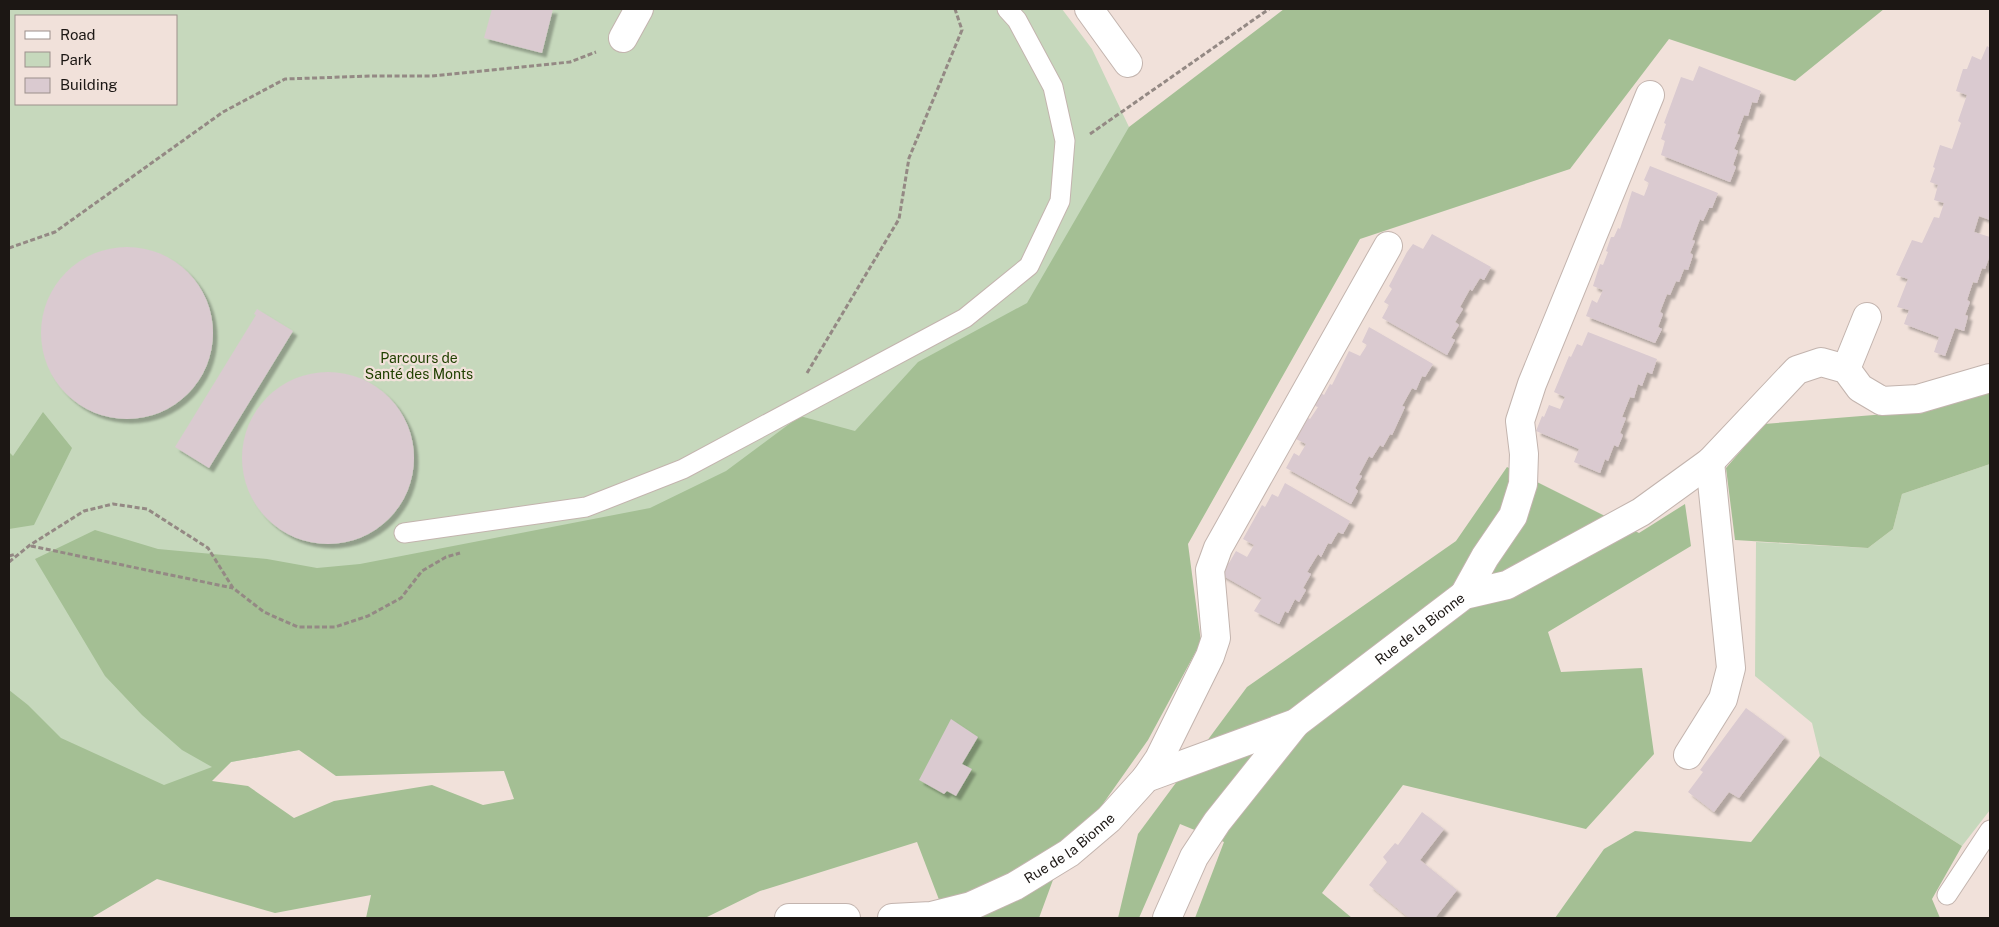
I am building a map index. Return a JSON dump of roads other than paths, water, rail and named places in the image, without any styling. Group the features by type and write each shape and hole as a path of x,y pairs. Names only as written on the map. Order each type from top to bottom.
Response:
{"street":[{"path":"623,38 639,9"},
{"path":"1089,9 1128,63"},
{"path":"1464,595 1485,557 1514,516 1522,484 1524,454 1520,421 1532,384 1650,95"},
{"path":"1146,778 1159,759 1210,656 1216,638 1210,570 1218,548 1388,246"},
{"path":"1867,317 1846,369 1860,388 1882,400 1918,399 1990,378"},
{"name":"Rue de la Bionne","path":"892,918 931,916 971,906 1015,886 1069,853 1109,819 1146,778 1296,723 1464,595 1506,585 1641,512 1710,462 1797,370 1821,362 1846,369"},
{"path":"1688,754 1723,699 1731,668 1710,462"},
{"path":"1166,918 1194,857 1216,822 1296,723"},
{"path":"789,918 846,918"}],"lane":[{"path":"404,533 586,507 683,469 965,318 1029,266 1060,201 1065,141 1053,87 1018,20 1006,9"},
{"path":"1947,895 1990,830"}],"park label":[{"name":"Parcours de Santé des Monts","path":"419,366"}]}
